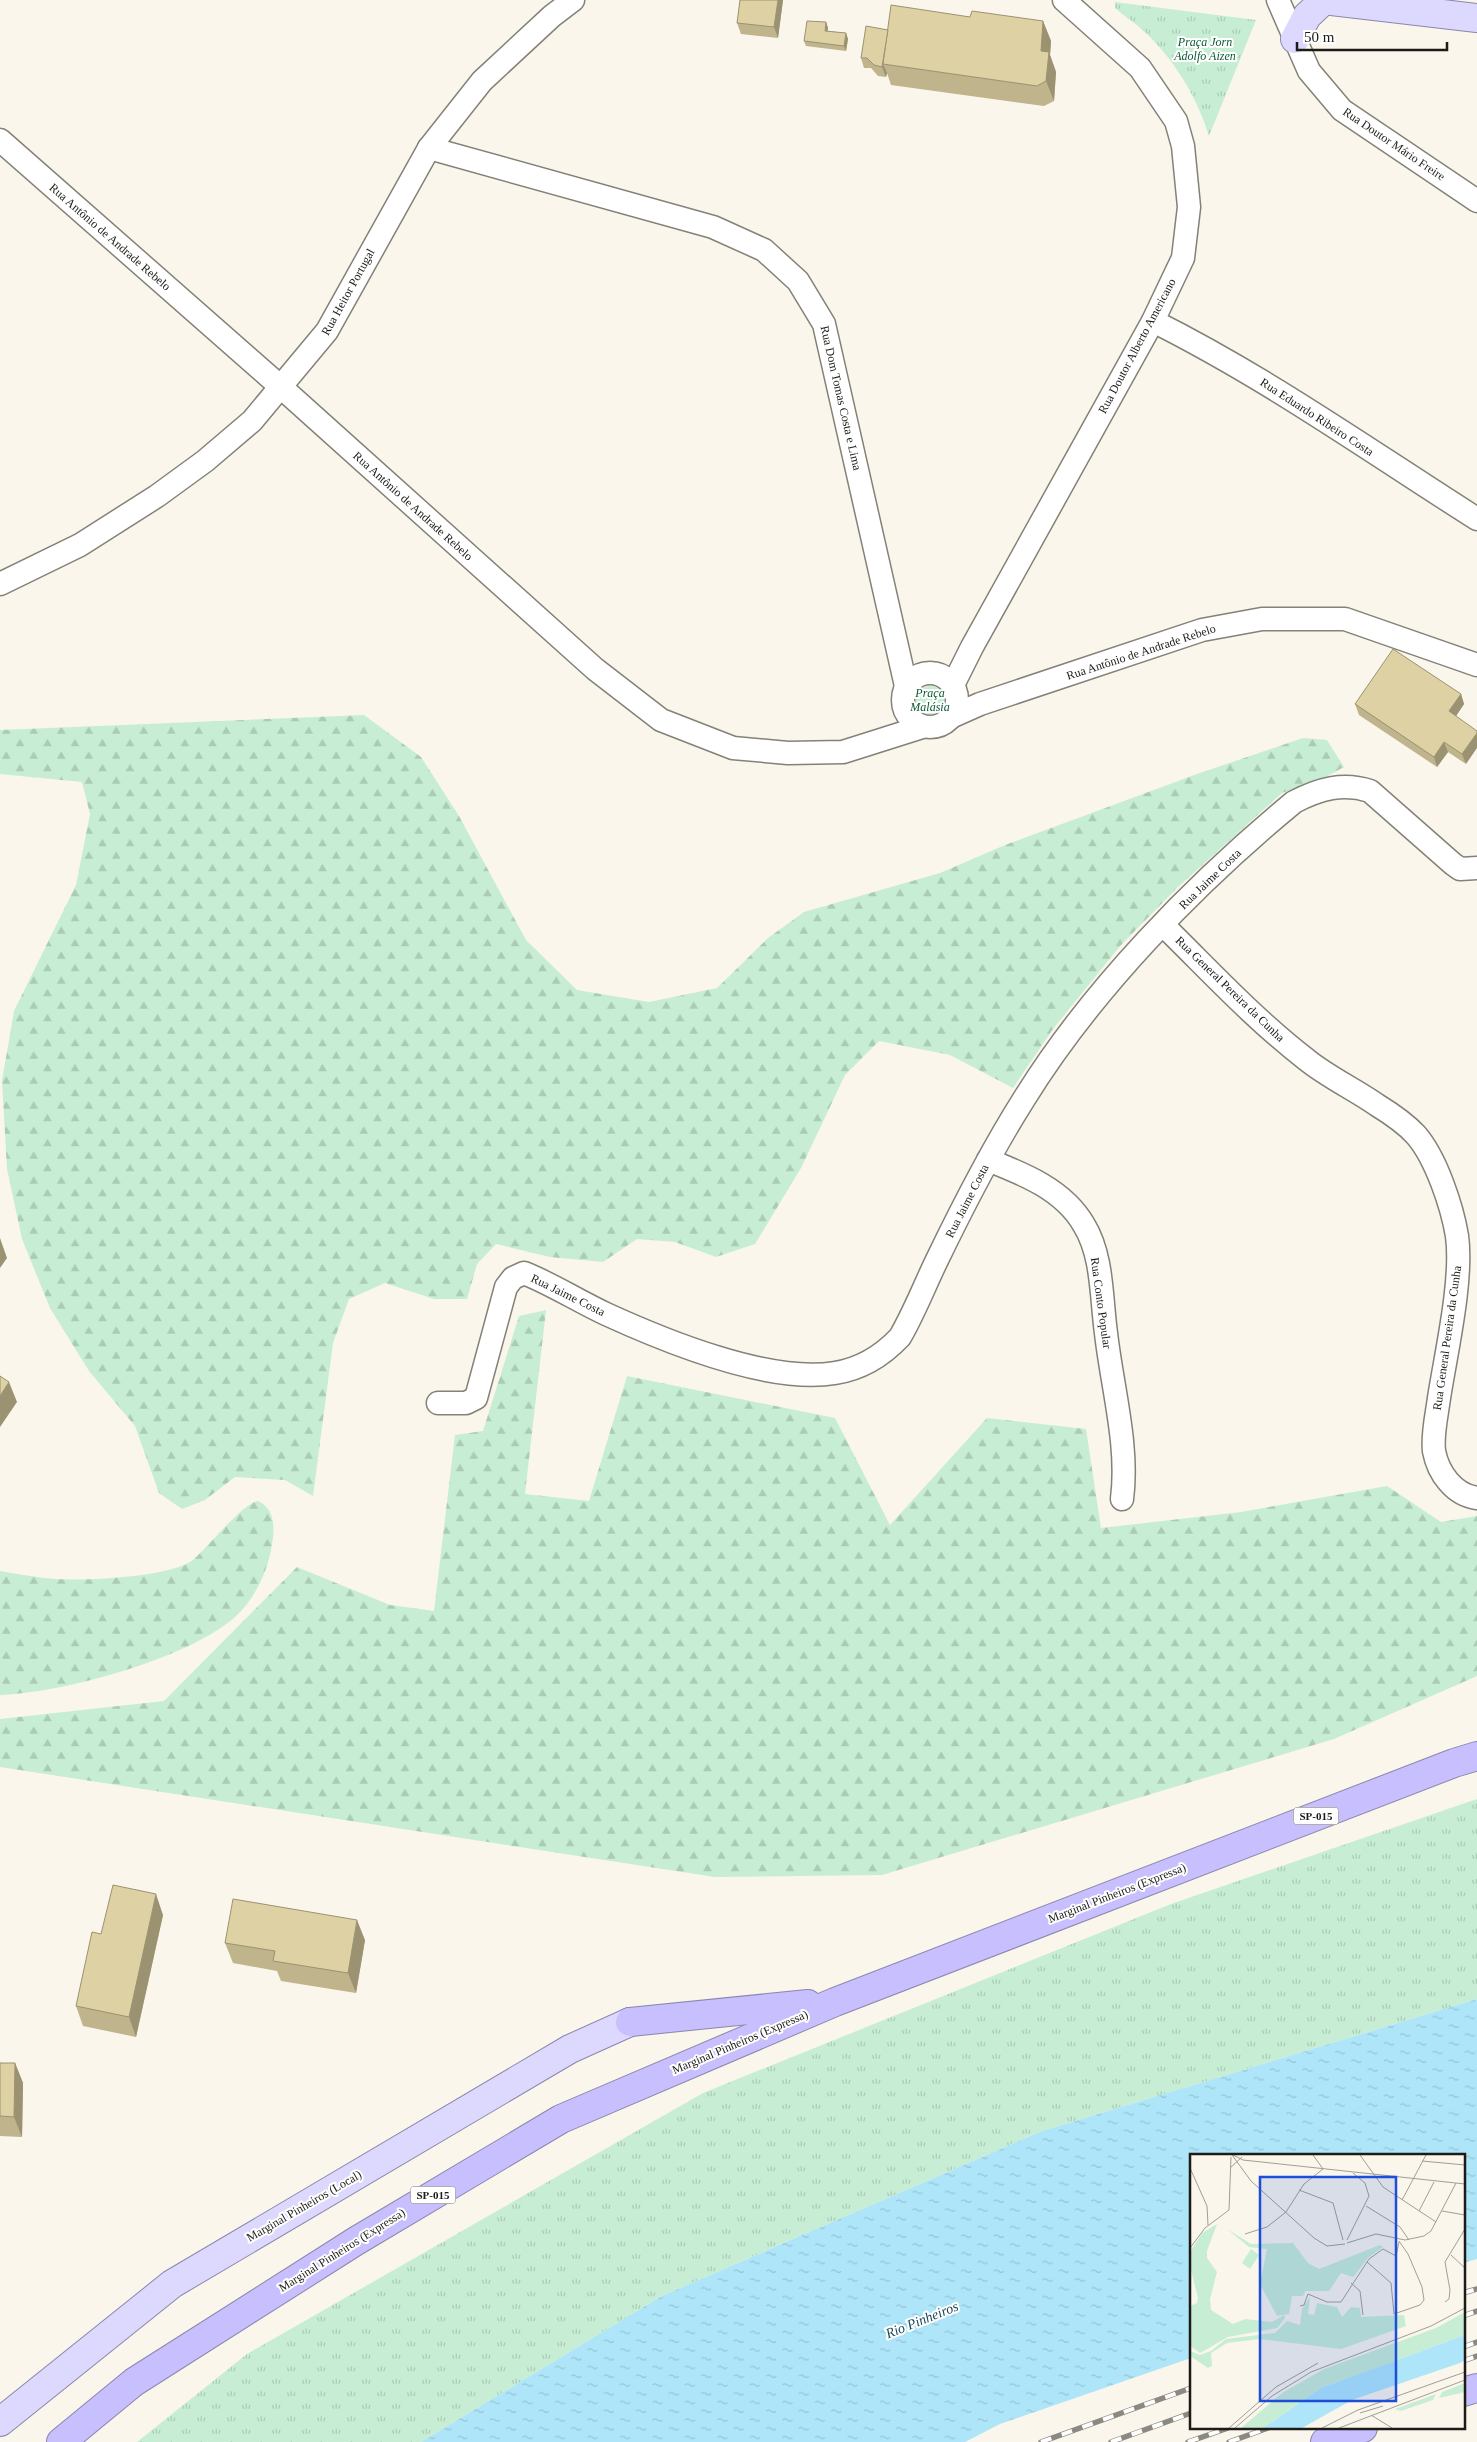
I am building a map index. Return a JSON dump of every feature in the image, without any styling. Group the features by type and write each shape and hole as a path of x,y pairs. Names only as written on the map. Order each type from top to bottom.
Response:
{"highway":[{"name":"Marginal Pinheiros (Expressa)","path":"62,2442 134,2382 356,2241 561,2119 835,2002 1436,1770 1477,1756"},
{"path":"630,2022 835,2002"},
{"path":"1464,2392 1477,2388"},
{"path":"1325,2442 1358,2430"}],"main road":[{"path":"1295,39 1307,16 1323,0 1477,18"},
{"name":"Marginal Pinheiros (Local)","path":"0,2422 137,2311 180,2280 562,2054 630,2022"}],"street":[{"name":"Rua Heitor Portugal","path":"0,584 80,545 157,496 252,422 327,332 429,148 482,81 520,45 573,0"},
{"name":"Rua Doutor Alberto Americano","path":"952,694 972,647 1153,321 1183,258 1189,207 1184,146 1176,121 1140,68 1064,0"},
{"name":"Rua Doutor Mário Freire","path":"1278,0 1309,71 1342,110 1477,201"},
{"name":"Rua Antônio de Andrade Rebelo","path":"0,140 282,388 595,669 661,720 733,748 788,753 843,752 922,727"},
{"name":"Rua Dom Tomas Costa e Lima","path":"429,148 714,226 764,250 798,281 824,324 897,644 913,680"},
{"name":"Rua Eduardo Ribeiro Costa","path":"1153,321 1200,345 1298,403 1477,520"},
{"name":"Rua Antônio de Andrade Rebelo","path":"952,694 980,704 1202,630 1262,619 1345,619 1477,665"},
{"path":"936,673 952,694 939,726 922,727 911,720 904,710 902,702 913,680 936,673"},
{"path":"877,742 904,710"},
{"name":"Rua Jaime Costa","path":"438,1403 466,1402 476,1398 506,1287 513,1278 524,1274 606,1314 697,1351 730,1362 798,1375 818,1375 846,1370 871,1360 888,1349 904,1330 988,1160 1024,1098 1067,1037 1103,992 1190,896 1294,802 1313,792 1335,787 1356,786 1370,790 1453,864 1460,869 1477,868"},
{"name":"Rua General Pereira da Cunha","path":"1163,925 1247,1008 1307,1061 1378,1105 1415,1135 1430,1155 1450,1209 1457,1237 1458,1260 1434,1451 1443,1476 1455,1489 1477,1498"},
{"name":"Rua Conto Popular","path":"988,1160 1021,1172 1061,1198 1084,1224 1090,1238 1101,1284 1120,1436 1124,1481 1122,1499"}],"green space":[{"name":"Praça Jorn Adolfo Aizen","path":"1115,2 1256,20 1209,136 1198,106 1182,77 1151,38 1115,8"},
{"name":"Praça Malásia","path":"930,686 940,690 944,700 940,710 930,714 920,710 916,700 920,690"},
{"path":"364,715 421,757 459,816 526,940 577,990 649,1002 717,988 768,938 804,912 940,873 1005,845 1197,774 1303,738 1327,740 1344,767 1322,779 1282,793 1177,888 1121,945 1053,1029 1013,1088 950,1055 879,1041 845,1075 801,1168 755,1244 716,1257 675,1242 637,1239 603,1262 550,1257 496,1244 477,1264 467,1299 434,1299 385,1283 349,1299 333,1343 313,1496 285,1480 235,1477 205,1500 182,1509 159,1493 135,1426 89,1371 50,1308 22,1239 7,1169 2,1081 14,1011 76,885 90,814 82,782 0,774 0,730"},
{"path":"546,1310 525,1494 589,1501 627,1376 835,1418 890,1525 987,1418 1086,1429 1101,1528 1241,1512 1387,1486 1441,1522 1477,1516 1477,1676 1334,1739 882,1875 715,1877 0,1767 0,1719 164,1701 297,1567 390,1605 434,1611 455,1435 483,1431 519,1316"},
{"path":"258,1501 264,1504 271,1514 273,1538 270,1554 260,1584 249,1602 235,1617 214,1632 187,1647 123,1671 56,1688 0,1695 0,1571 43,1578 107,1578 148,1574 182,1566 193,1560 243,1509"},
{"path":"1477,1799 1477,1999 1042,2131 662,2296 421,2442 137,2442 247,2354 703,2093 1171,1904"}],"water":[{"name":"Rio Pinheiros","path":"1477,1999 1477,2259 1464,2263 1464,2154 1190,2154 1190,2358 1000,2424 965,2442 421,2442 662,2296 1042,2131"}],"building":[{"path":"740,0 778,0 774,27 737,23"},
{"path":"891,5 970,17 972,11 1043,21 1041,51 1049,52 1046,81 1037,86 883,64"},
{"path":"807,21 826,22 825,31 846,33 844,46 804,41"},
{"path":"866,26 888,30 882,67 874,65 867,58 861,58"},
{"path":"1393,649 1461,694 1449,711 1477,731 1462,754 1444,742 1434,757 1355,704"},
{"path":"0,1376 9,1382 0,1396"},
{"path":"113,1885 156,1894 129,2017 76,2006 92,1932 101,1934"},
{"path":"233,1899 357,1920 348,1973 273,1961 275,1951 225,1943"},
{"path":"0,2063 15,2063 14,2117 0,2116"}],"railway":[{"path":"1464,2293 1477,2289"},
{"path":"1464,2316 1477,2311"},
{"path":"1464,2347 1477,2342"},
{"path":"1464,2361 1477,2356"},
{"path":"1041,2442 1190,2388"},
{"path":"1111,2442 1190,2413"},
{"path":"1188,2442 1222,2430"},
{"path":"1229,2442 1262,2430"}]}
